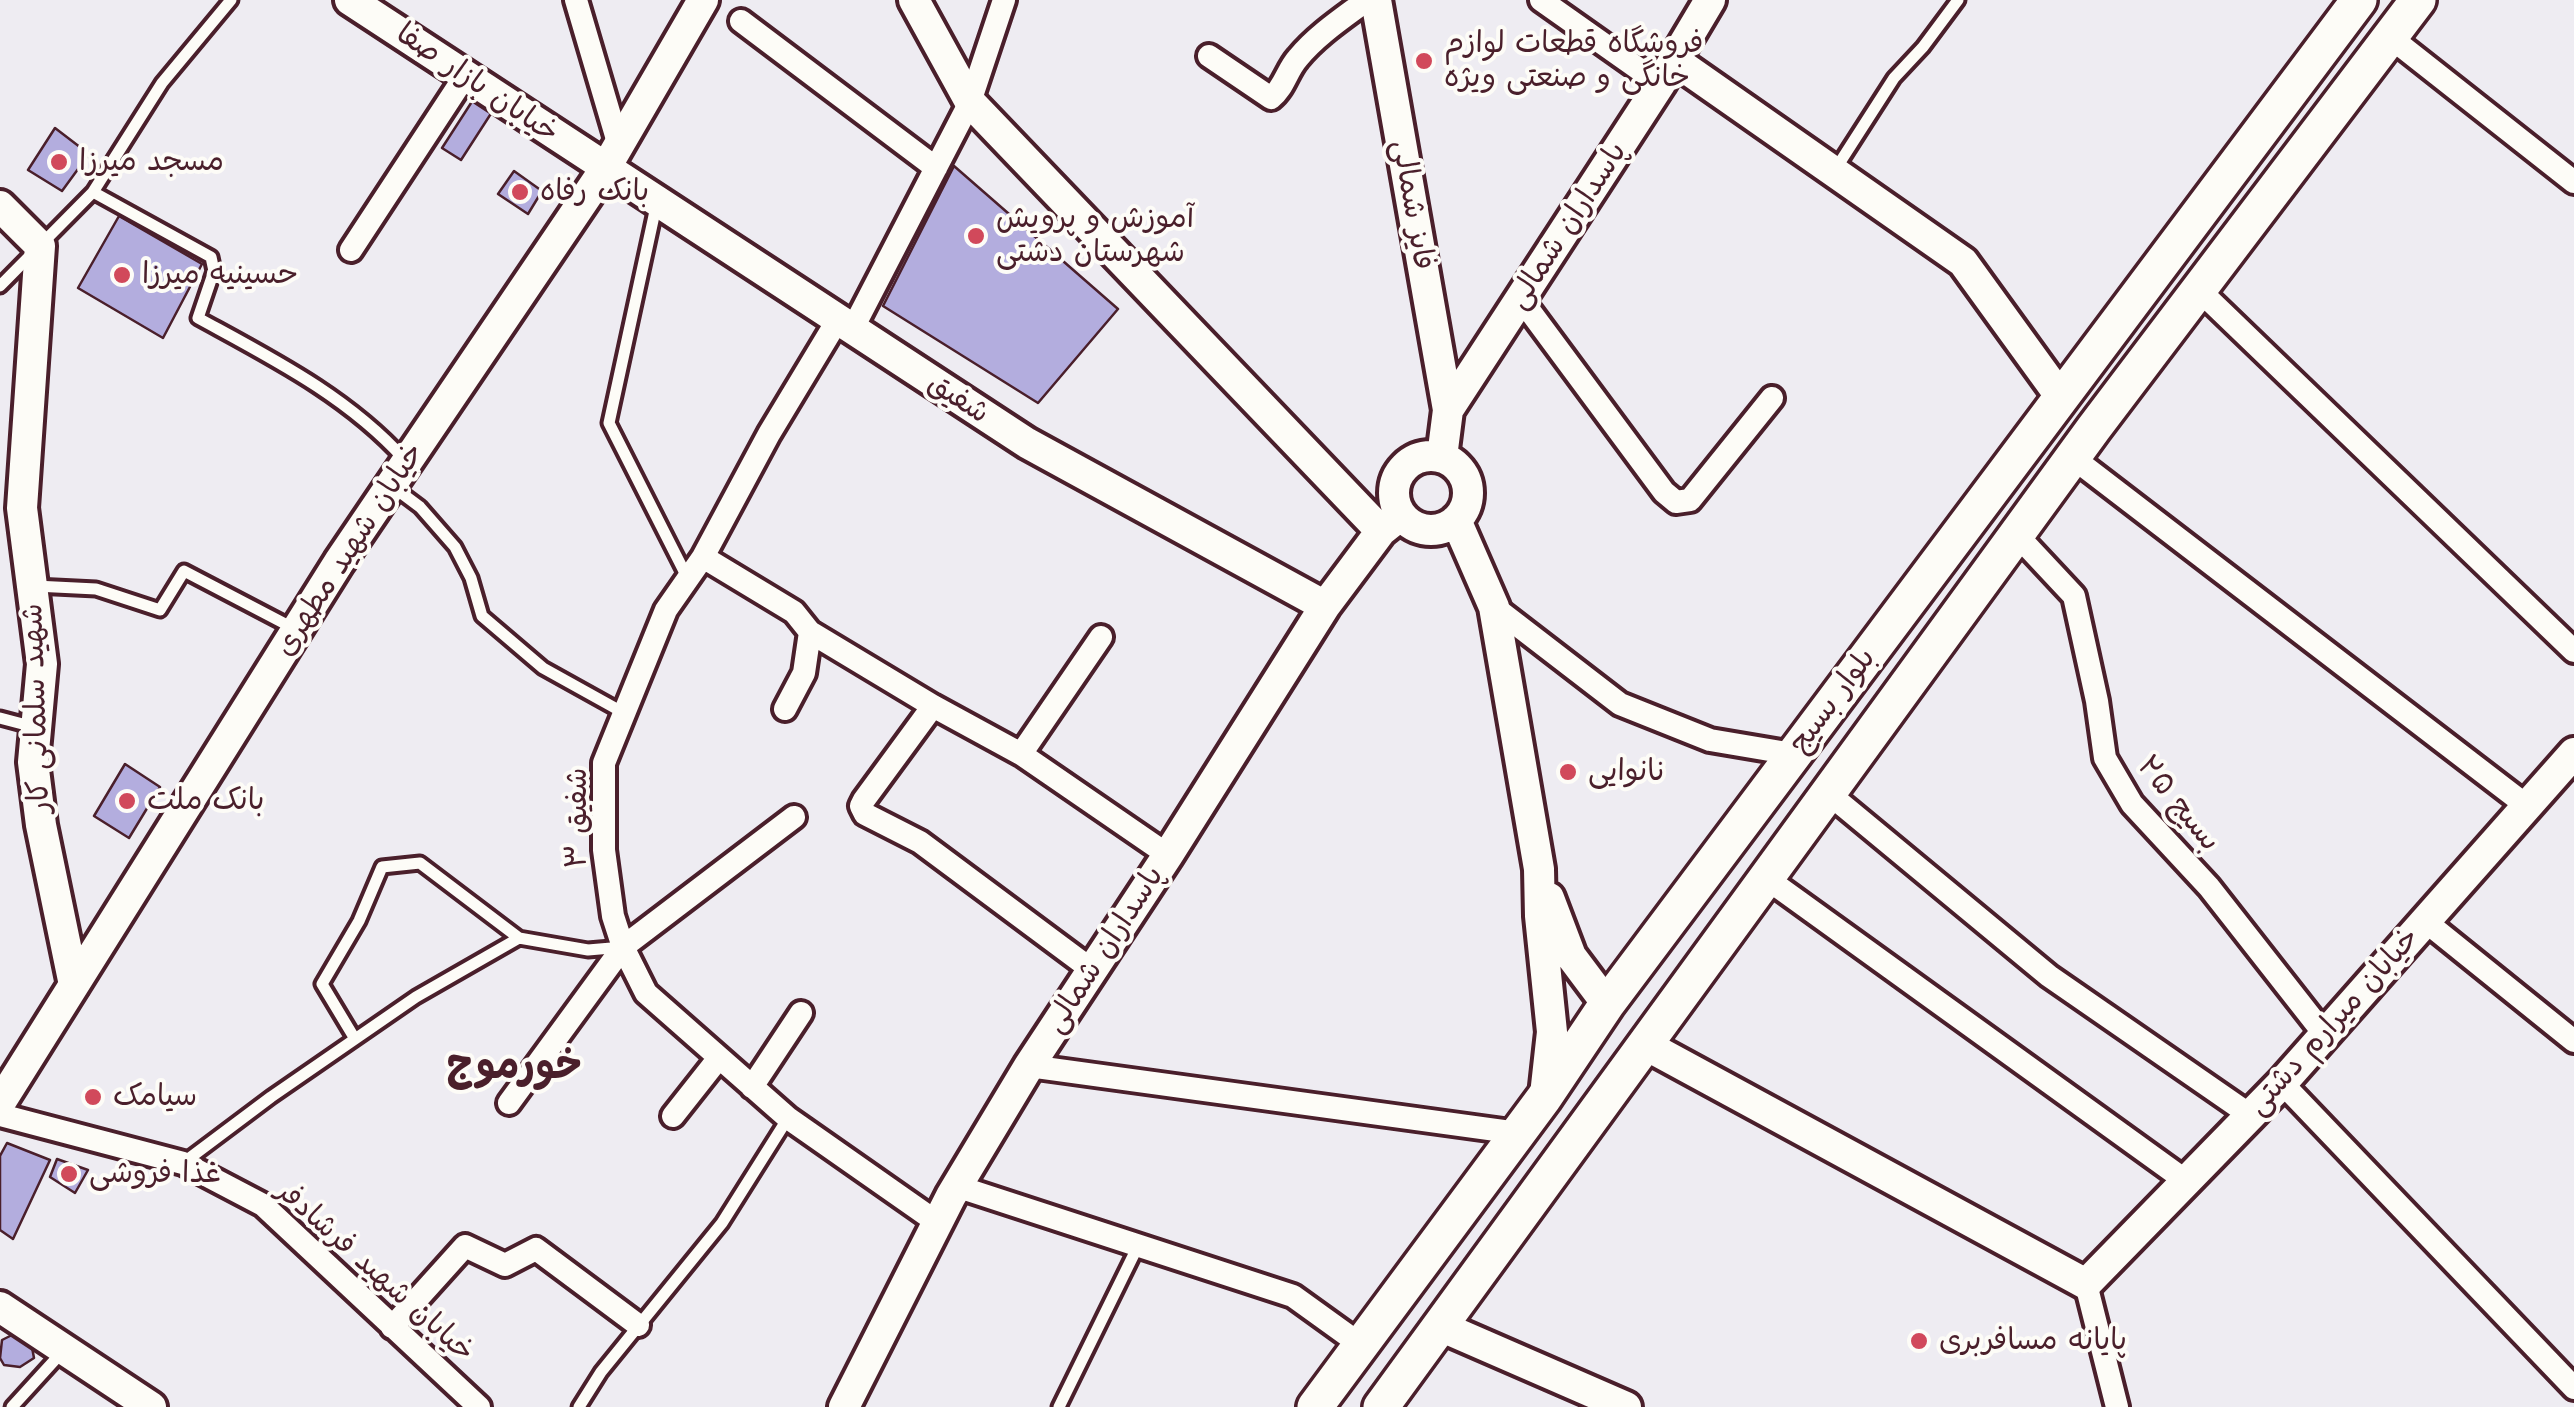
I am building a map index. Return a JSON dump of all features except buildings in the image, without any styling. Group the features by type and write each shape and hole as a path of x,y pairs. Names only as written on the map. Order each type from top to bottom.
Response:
{"main road":[{"name":"خیابان بازار صفا","path":"350,0 465,76 612,158"},
{"name":"خیابان شهید مطهری","path":"0,1103 296,630 612,158 703,0"},
{"path":"914,0 970,102 1392,523 1428,530 1443,528 1456,520 1466,507 1468,492 1465,477 1456,464 1442,457 1412,460 1394,485 1392,523"},
{"name":"فایز شمالی","path":"1376,0 1448,410"},
{"name":"پاسداران شمالی","path":"1442,457 1448,410 1668,72 1710,0"},
{"name":"بلوار بسیج","path":"1315,1407 1518,1134 1607,1004 2359,0"},
{"name":"بلوار بسیج","path":"1381,1407 2072,457 2418,0"},
{"path":"1668,72 1834,172 1963,262 2060,396"},
{"name":"شفیق","path":"612,158 657,200 1027,443 1326,606"},
{"path":"0,206 40,246"},
{"name":"شهید سلمانی کار","path":"40,246 22,508 42,664 33,762 41,825 74,985"},
{"path":"1456,520 1494,607 1538,869 1552,1032 1544,1098"},
{"name":"پاسداران شمالی","path":"844,1407 956,1186 1029,1066 1326,606 1392,523"},
{"path":"1849,680 1888,710"},
{"name":"خیابان میرارم دشتی","path":"2086,1284 2282,1084 2526,806 2568,772"},
{"path":"1538,869 1571,956 1644,1044 2086,1284"},
{"path":"0,1307 151,1407"},
{"path":"1440,1326 1626,1407"}],"street":[{"path":"576,0 612,158"},
{"name":"شفیق ۳","path":"938,1223 788,1118 646,993 612,916 604,850 604,763 666,610 703,557 769,434 844,326 936,168 970,102 1004,0"},
{"path":"1209,56 1271,98 1310,44 1367,0"},
{"path":"1540,0 1668,72"},
{"path":"742,21 936,168"},
{"path":"2390,37 2574,182"},
{"path":"351,250 465,76"},
{"path":"2198,289 2574,651"},
{"path":"1520,299 1664,492 1676,502 1690,500 1772,398"},
{"path":"2072,457 2526,806"},
{"name":"بسیج ۲۵","path":"2016,534 2074,596 2105,758 2132,804 2208,887 2324,1034"},
{"path":"703,557 794,612 810,632 1021,754 1168,855"},
{"path":"1494,607 1620,704 1710,740 1794,754"},
{"path":"784,709 804,673 810,632"},
{"path":"1021,754 1101,637"},
{"path":"933,706 864,800 861,806 865,814 920,842 1092,970"},
{"path":"1828,793 2050,976 2250,1116"},
{"path":"509,1103 623,948 794,817"},
{"path":"1766,878 2186,1181"},
{"path":"2425,921 2574,1041"},
{"path":"752,1087 801,1014"},
{"path":"673,1116 718,1059"},
{"path":"1029,1066 1518,1134"},
{"path":"2282,1084 2574,1388"},
{"name":"خیابان شهید فرشادفر","path":"0,1114 183,1163 263,1205 479,1407"},
{"path":"956,1186 1293,1296 1361,1345"},
{"path":"392,1326 465,1246 505,1265 536,1249 638,1324"},
{"path":"2086,1284 2116,1407"}],"lane":[{"path":"0,286 93,192 162,83 232,0"},
{"path":"1834,172 1894,78 1923,48 1958,0"},
{"path":"93,192 210,256 214,271 198,318 286,365 374,427 420,508 455,547 471,578 482,616 542,668 624,713"},
{"path":"657,200 609,423 688,579"},
{"path":"32,586 96,589 160,610 184,571 296,630"},
{"path":"0,718 36,728"},
{"path":"354,1039 322,984 359,921 382,867 420,864 519,938 588,950 623,948"},
{"path":"183,1163 354,1039 446,978 519,938"},
{"path":"579,1407 600,1372 722,1222 788,1118"},
{"path":"1058,1407 1138,1246"},
{"path":"12,1407 63,1351"}],"place":[{"name":"فروشگاه قطعات لوازم خانگی و صنعتی ویژه","path":"1424,61"},
{"name":"مسجد میرزا","path":"59,162"},
{"name":"بانک رفاه","path":"520,192"},
{"name":"آموزش و پرویش شهرستان دشتی","path":"976,236"},
{"name":"حسینیه میرزا","path":"122,275"},
{"name":"نانوایی","path":"1568,772"},
{"name":"بانک ملت","path":"127,801"},
{"name":"سیامک","path":"93,1097"},
{"name":"غذا فروشی","path":"69,1174"},
{"name":"پایانه مسافربری","path":"1919,1341"}],"district":[{"name":"خورموج","path":"514,1068"}]}
